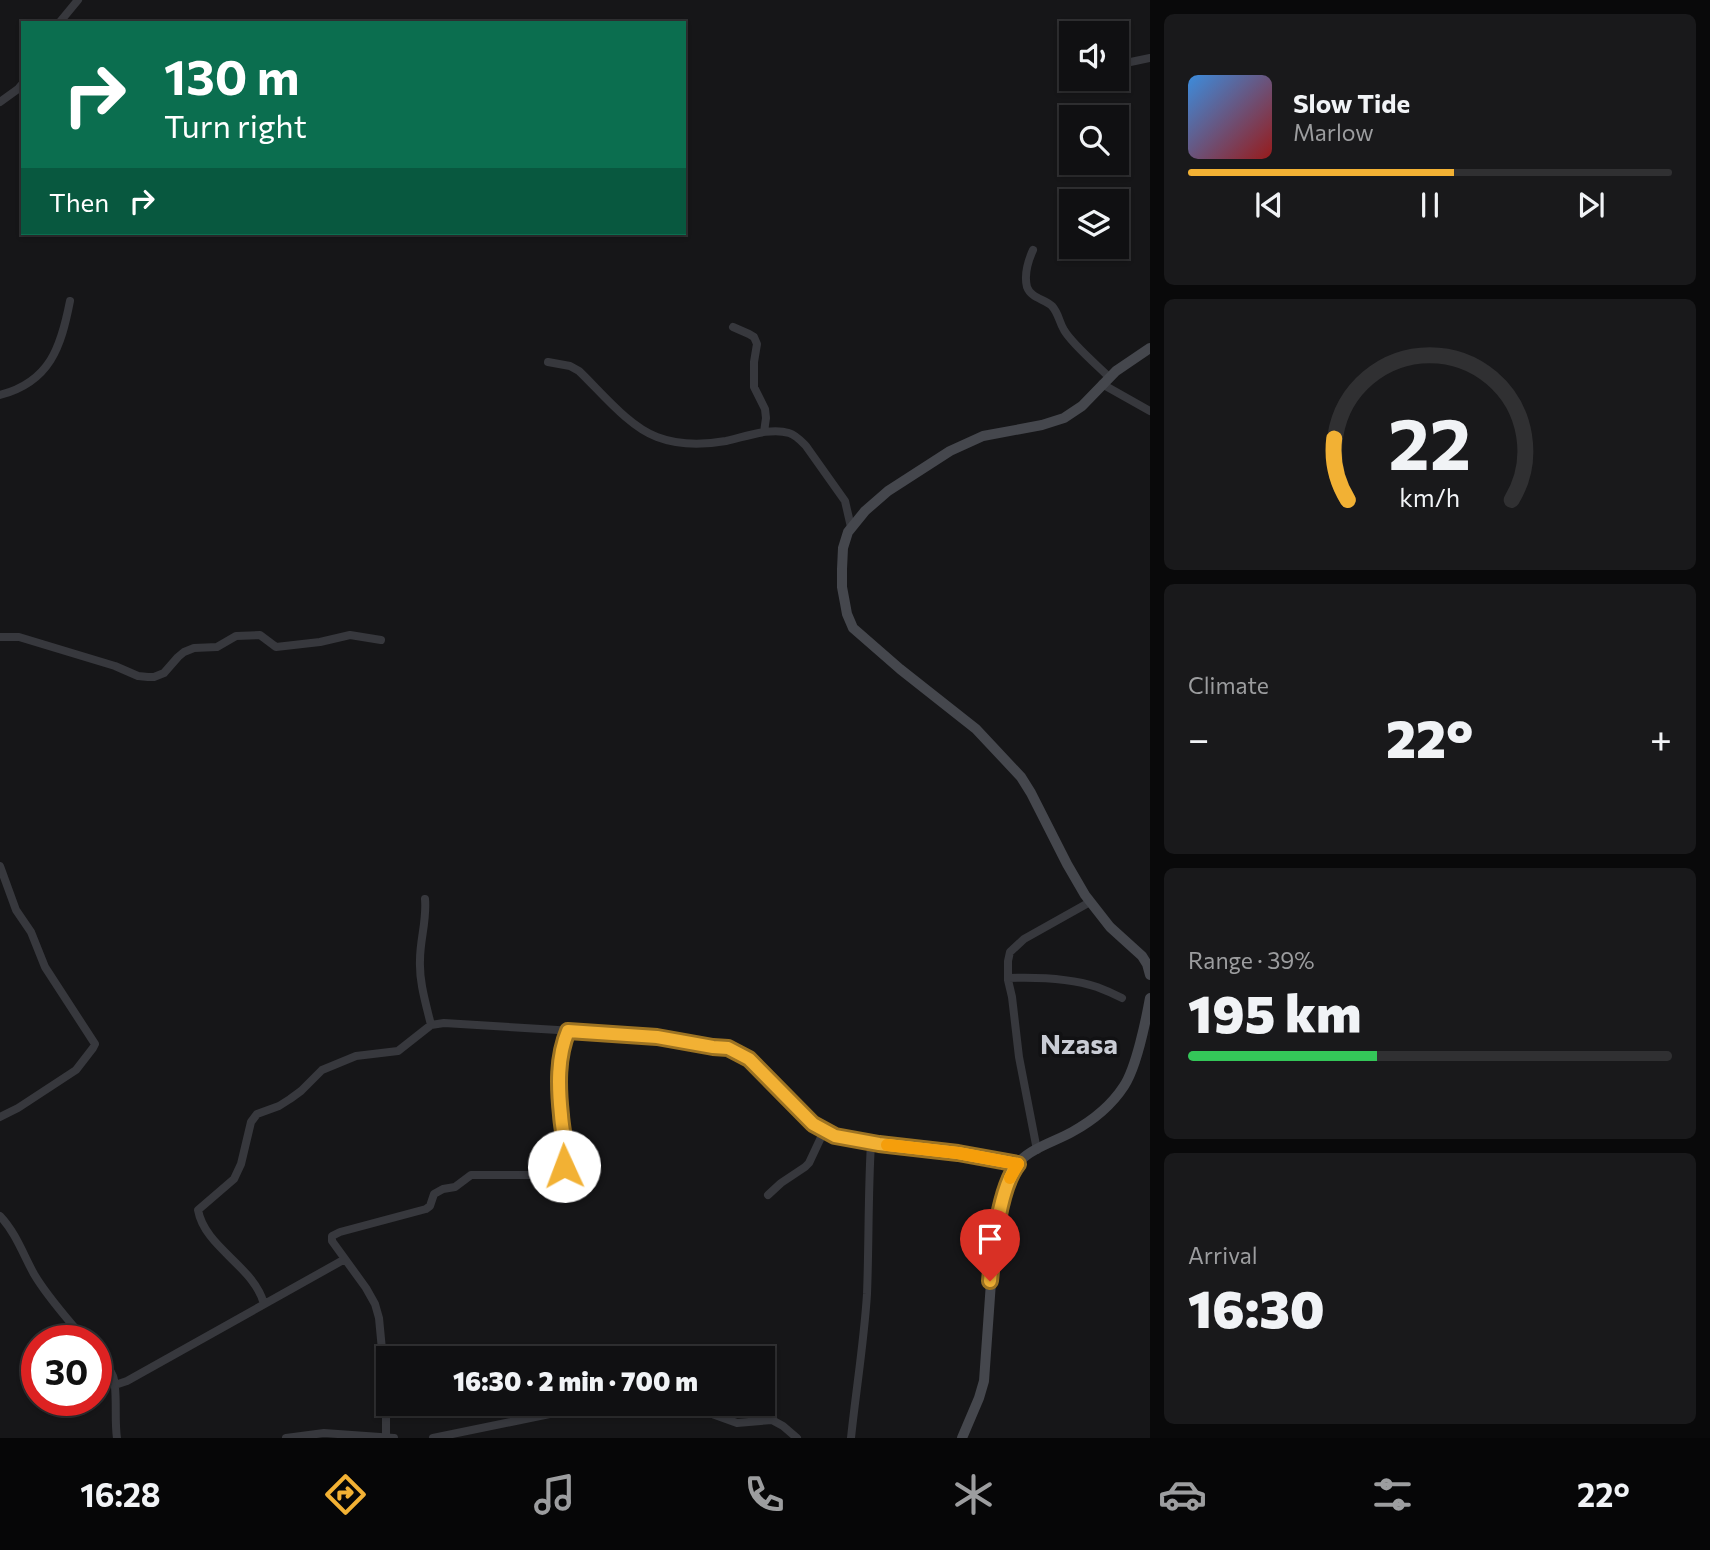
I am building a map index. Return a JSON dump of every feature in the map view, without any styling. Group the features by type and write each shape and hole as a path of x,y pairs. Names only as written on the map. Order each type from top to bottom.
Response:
{"street":[{"path":"61,21 78,0"},
{"path":"1129,62 1150,58"},
{"path":"0,102 21,85"},
{"path":"1033,250 1027,270 1031,294 1051,305 1058,314 1062,329 1105,381 1150,411"},
{"path":"0,395 19,389 39,375 51,360 70,301"},
{"path":"733,327 754,337 757,344 754,387 765,409 764,432"},
{"path":"1150,348 1127,362 1072,414 1057,421 983,436 950,451 888,491 864,511 848,532 844,548 842,587 847,614 853,628 976,729 1021,777 1090,902 1110,927 1142,956 1150,975"},
{"path":"548,362 570,366 579,371 641,430 671,442 723,442 764,432 790,433 806,446 845,501 851,527"},
{"path":"0,637 19,637 148,677 163,673 184,652 194,648 217,648 236,636 260,635 276,647 320,642 350,635 381,640"},
{"path":"0,866 16,911 30,932 45,967 95,1044 76,1070 0,1117"},
{"path":"425,899 426,915 420,969 431,1025"},
{"path":"1037,1150 1019,1057 1008,961 1010,952 1024,939 1090,902"},
{"path":"1008,978 1045,978 1085,984 1122,998"},
{"path":"962,1438 984,1381 995,1236 1008,1182 1022,1158 1079,1128 1097,1116 1119,1094 1126,1084 1136,1057 1150,998"},
{"path":"264,1304 262,1295 250,1277 211,1237 198,1210 234,1179 241,1164 251,1122 257,1114 290,1099 322,1070 356,1056 398,1051 431,1025 444,1023 657,1037 728,1048 749,1059 813,1124 835,1136 1018,1164"},
{"path":"386,1437 386,1392 379,1318 372,1298 332,1241 333,1235 426,1209 430,1206 434,1194 455,1187 467,1177 546,1175 563,1168 566,1154 559,1076 563,1044 568,1031"},
{"path":"768,1195 809,1163 824,1131"},
{"path":"851,1438 867,1292 871,1143"},
{"path":"0,1216 14,1235 35,1276 72,1325"},
{"path":"115,1385 127,1381 345,1259"},
{"path":"112,1376 115,1385 117,1438"},
{"path":"433,1438 540,1416"},
{"path":"716,1416 737,1423 772,1420 797,1438"},
{"path":"286,1438 324,1433 394,1438"}],"slow traffic":[{"path":"887,1145 958,1153 1018,1164 1010,1178"}],"district":[{"name":"Nzasa","path":"1079,1044"}],"route":[{"path":"564,1166 566,1154 559,1076 563,1044 568,1031 657,1037 728,1048 749,1059 813,1124 835,1136 1018,1164 1008,1182 1003,1202 995,1236 990,1281"}]}
